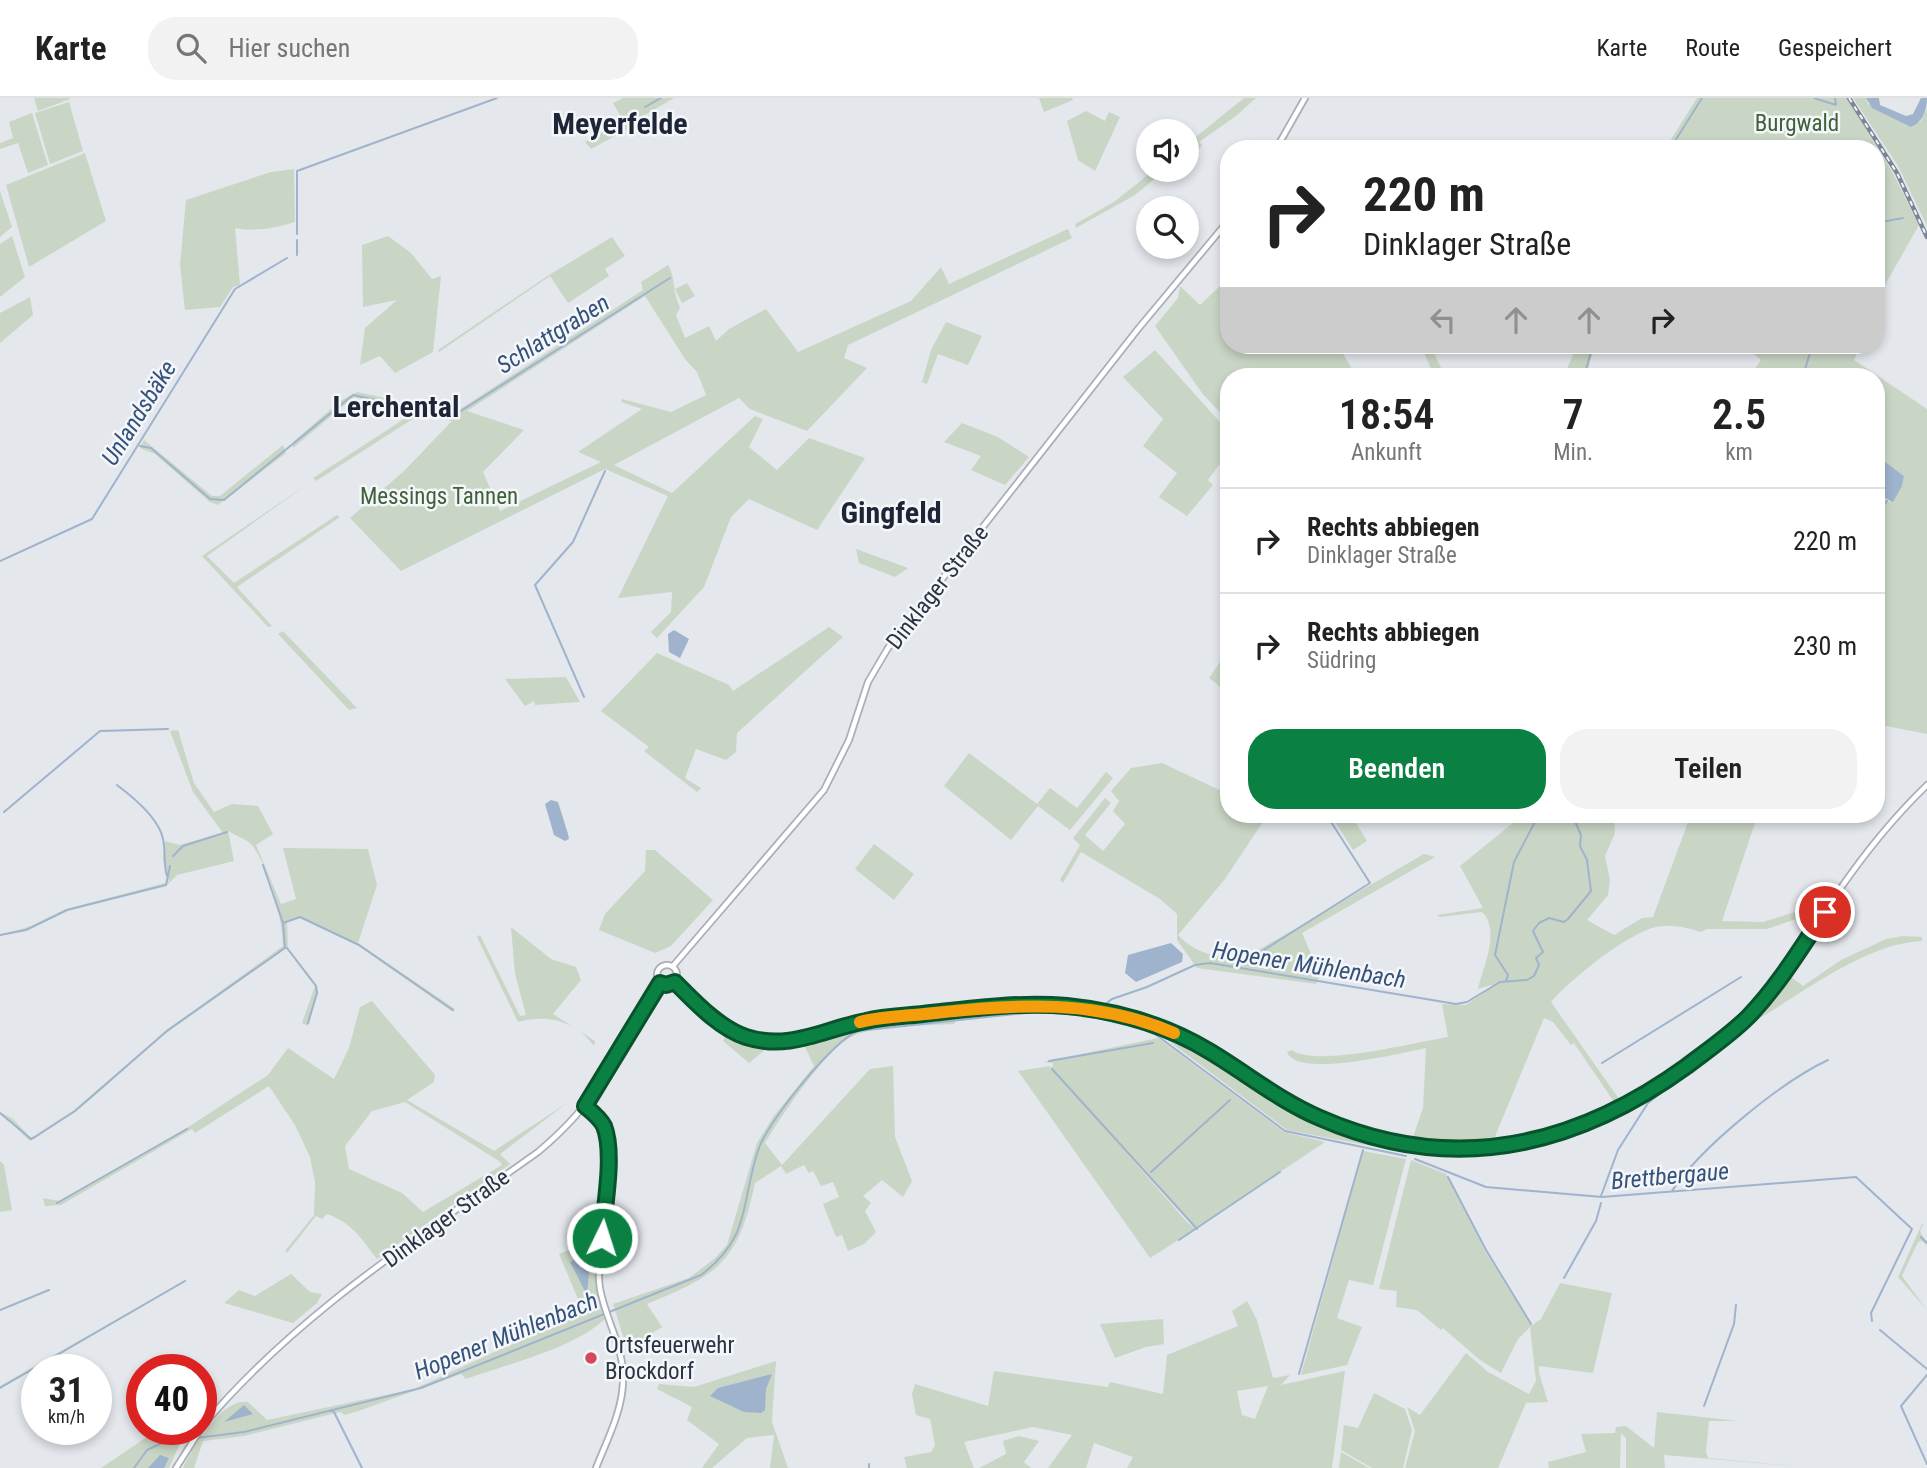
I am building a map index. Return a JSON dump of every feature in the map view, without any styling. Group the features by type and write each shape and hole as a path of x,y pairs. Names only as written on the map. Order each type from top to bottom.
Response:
{"main road":[{"path":"1281,140 1305,98"},
{"name":"Dinklager Straße","path":"673,966 824,790 849,740 868,682 888,648 1122,350 1220,231"},
{"path":"675,982 732,1031 766,1042 805,1039 869,1020 958,1010 1045,1005 1106,1011 1181,1036 1293,1105 1365,1135 1436,1148 1482,1148 1553,1137 1642,1098 1736,1028 1782,975 1856,866 1927,785"},
{"path":"666,964 673,966 677,974 675,982 666,985 660,983 656,977 658,970 666,964"},
{"name":"Dinklager Straße","path":"217,1411 316,1312 538,1152 585,1106 660,983"},
{"path":"585,1106 601,1122 607,1146 599,1278 621,1357 624,1380 616,1418 596,1468"},
{"name":"Dinklager Straße","path":"176,1468 189,1445"}],"green space":[{"path":"34,98 70,98 70,99 38,111"},
{"path":"623,98 674,98 643,116 648,125 642,134 628,129 591,149 585,142 623,120 613,103"},
{"path":"1039,98 1072,98 1073,100 1044,112"},
{"path":"1244,98 1256,98 1199,142 1199,134"},
{"name":"Burgwald","path":"1697,98 1847,98 1873,140 1671,140"},
{"path":"1853,98 1866,98 1868,104 1920,122 1927,109 1927,226 1898,166 1885,146 1885,140 1881,140"},
{"path":"69,102 83,151 50,164 35,113"},
{"path":"1086,111 1105,121 1109,112 1120,117 1095,171 1078,160 1067,121"},
{"path":"32,113 48,165 28,173 18,143 0,149 0,143 13,138 9,122"},
{"path":"85,153 106,221 29,267 6,185"},
{"name":"Burgwald","path":"1885,160 1894,175 1919,225 1885,285"},
{"path":"294,169 295,222 265,229 235,228 240,285 233,287 220,307 185,310 180,265 186,200 271,172"},
{"path":"1139,182 1151,182 1135,195 1076,228 1075,224 1114,202"},
{"path":"0,191 12,227 0,237"},
{"name":"Messings Tannen","path":"1068,229 1072,238 848,345 844,358 867,368 807,431 750,409 739,398 614,465 672,493 755,416 763,419 749,447 777,470 809,438 865,458 817,530 749,499 731,517 704,587 657,638 651,632 671,612 672,592 618,598 668,496 605,469 401,571 350,518 404,471 452,421 422,413 316,481 313,478 415,412 354,397 293,448 292,443 340,401 357,392 454,413 643,290 641,282 668,265 680,308 676,315 685,338 709,326 716,341 729,329 766,309 798,352 911,301 941,267 949,284","holes":["645,296 685,359 697,372 706,395 671,412 622,399 621,402 642,409 578,452 601,462 500,511 483,472 524,430 467,411"]},
{"path":"12,236 25,277 0,297 0,244"},
{"path":"388,236 411,253 432,279 441,276 433,352 395,373 380,356 360,365 365,328 397,300 363,307 362,245"},
{"path":"612,237 625,256 605,269 609,276 568,303 550,276 439,352 438,350 549,275"},
{"path":"687,283 695,296 682,303 675,289"},
{"path":"1180,286 1200,305 1220,286 1220,354 1343,354 1351,368 1220,368 1220,412 1202,393 1155,326 1178,298"},
{"path":"30,297 33,315 0,343 0,313"},
{"path":"946,322 982,336 968,365 938,354 927,384 922,382 931,350"},
{"path":"1155,350 1220,422 1220,464 1208,480 1213,485 1187,516 1159,497 1177,473 1143,446 1163,419 1123,377"},
{"path":"1425,354 1434,354 1441,368 1431,368"},
{"path":"1573,354 1592,354 1588,368 1567,368"},
{"path":"1754,354 1856,354 1854,360 1866,368 1756,368 1761,360"},
{"path":"1885,381 1927,409 1927,734 1885,726 1885,499 1890,502 1902,486 1904,476 1885,462"},
{"path":"962,423 998,437 1029,457 1005,485 971,470 981,456 944,442"},
{"path":"144,440 212,496 220,496 283,445 286,453 218,505 210,502 155,454 140,448"},
{"path":"309,483 207,556 234,583 337,515 340,517 237,587 272,626 268,627 202,556"},
{"path":"856,549 908,568 895,577 859,563"},
{"path":"829,627 843,637 737,733 736,752 726,760 696,749 685,778 701,788 697,792 644,751 649,747 601,711 657,653 729,685 733,691"},
{"path":"283,631 357,708 349,710 278,634"},
{"path":"1220,662 1220,687 1209,678"},
{"path":"566,677 580,702 535,705 534,701 525,706 505,679"},
{"path":"178,730 194,783 214,812 232,804 258,806 273,834 256,845 281,904 296,899 283,848 368,849 377,885 358,943 455,1009 453,1012 357,945 300,918 287,921 288,948 316,984 318,992 308,1026 302,1023 315,986 286,948 161,1037 91,1099 30,1141 0,1112 13,1119 31,1138 74,1110 167,1030 283,946 278,908 264,866 250,843 228,831 234,861 177,875 167,885 67,911 26,930 0,935 31,926 66,909 169,882 163,860 165,841 179,845 223,833 193,792 170,731"},
{"path":"969,753 1037,804 1050,788 1077,808 1106,772 1113,778 1070,830 1038,806 1011,840 944,786"},
{"path":"1162,763 1220,790 1220,823 1262,823 1225,879 1178,935 1206,953 1241,960 1424,854 1435,857 1302,933 1320,975 1316,984 1197,968 1177,940 1177,914 1160,899 1081,852 1063,883 1060,880 1080,845 1073,838 1105,798 1111,803 1085,835 1103,851 1125,824 1113,811 1119,801 1111,791 1131,768"},
{"path":"1336,823 1356,823 1367,841 1353,850"},
{"path":"1513,823 1614,823 1615,833 1605,856 1610,880 1608,895 1587,920 1614,935 1642,918 1653,917 1688,823 1755,823 1722,921 1763,922 1818,905 1813,913 1767,929 1707,929 1701,932 1664,926 1640,933 1612,949 1551,1002 1619,1099 1614,1102 1574,1043 1571,1045 1553,1022 1544,1018 1494,1139 1440,1141 1413,1137 1423,1108 1426,1048 1374,1059 1329,1064 1295,1060 1287,1052 1292,1050 1304,1055 1343,1055 1448,1037 1442,1004 1466,1005 1492,987 1491,985 1478,989 1490,938 1490,929 1482,912 1440,917 1437,915 1483,908 1460,866"},
{"path":"874,844 914,874 894,900 855,869"},
{"path":"646,850 655,850 713,900 671,946 655,953 599,930 605,914 645,871"},
{"path":"511,927 551,959 576,967 581,980 553,1014 577,1030 550,1019 518,1022 477,937 480,935 520,1016 526,1015 515,974"},
{"path":"1922,937 1922,941 1901,944 1858,959 1757,1020 1790,976 1803,986 1841,960 1886,939"},
{"path":"372,1001 435,1075 434,1082 407,1100 494,1151 567,1103 500,1154 510,1164 377,1259 349,1226 327,1214 322,1219 316,1216 287,1253 285,1251 314,1215 315,1182 310,1157 295,1125 269,1086 195,1133 192,1129 61,1205 45,1206 43,1198 59,1201 190,1126 268,1075 288,1048 334,1079 349,1048 360,1007","holes":["405,1102 502,1165 423,1212 402,1193 349,1169 345,1146 372,1111"]},
{"path":"955,1015 955,1024 885,1028 859,1033 849,1038 839,1045 816,1071 765,1143 782,1165 870,1069 893,1066 895,1137 912,1181 903,1197 882,1180 863,1196 871,1203 865,1211 876,1232 864,1244 848,1251 842,1235 836,1237 823,1204 839,1197 833,1182 821,1186 813,1171 809,1173 804,1165 786,1174 781,1166 755,1183 741,1231 722,1262 692,1284 647,1304 662,1327 636,1343 626,1345 613,1304 689,1278 727,1245 757,1143 773,1117 814,1066 804,1045 867,1024"},
{"path":"578,1030 595,1041 594,1046 586,1037"},
{"path":"1154,1030 1193,1047 1285,1106 1332,1128 1404,1147 1402,1152 1287,1130"},
{"path":"726,1035 767,1048 749,1063 723,1041"},
{"path":"1158,1038 1284,1132 1325,1142 1196,1228 1052,1068 1053,1063 1043,1062"},
{"path":"1050,1066 1196,1229 1150,1258 1018,1071"},
{"path":"1363,1151 1406,1159 1373,1285 1349,1280 1337,1318 1362,1327 1347,1365 1301,1375"},
{"path":"1411,1160 1446,1174 1485,1251 1531,1326 1541,1319 1560,1283 1612,1293 1593,1373 1539,1366 1548,1402 1526,1403 1498,1468 1405,1468 1415,1431 1407,1407 1420,1415 1466,1353 1488,1372 1529,1394 1536,1381 1530,1327 1518,1339 1501,1373 1480,1360 1417,1310 1396,1307 1397,1291 1379,1289"},
{"path":"0,1161 4,1165 12,1210 0,1212"},
{"path":"1924,1223 1920,1231 1927,1246 1922,1241 1918,1242 1902,1276 1927,1310 1898,1277 1922,1224"},
{"path":"591,1241 595,1243 598,1291 605,1319 576,1339 466,1379 461,1374 345,1415 340,1412 244,1436 217,1439 217,1416 238,1403 248,1402 267,1420 414,1389 583,1311 559,1254"},
{"path":"291,1274 310,1292 322,1294 317,1303 293,1323 224,1303 239,1290 255,1296"},
{"path":"185,1280 186,1281 60,1354 56,1354"},
{"path":"1247,1301 1257,1320 1273,1378 1290,1375 1281,1385 1345,1371 1332,1468 1127,1468 1133,1457 1094,1443 1086,1468 1048,1468 1072,1435 1033,1427 964,1442 974,1468 907,1468 904,1457 931,1452 935,1445 930,1419 916,1415 912,1394 915,1384 988,1406 994,1371 1108,1387 1110,1382 1163,1394 1167,1355 1238,1326 1232,1311","holes":["1268,1386 1255,1419 1242,1415 1237,1391"]},
{"path":"1163,1319 1164,1344 1115,1358 1100,1324"},
{"path":"776,1361 772,1422 788,1468 770,1468 774,1435 747,1438 712,1468 702,1468 719,1444 687,1420 692,1407 657,1389 659,1384 694,1387"},
{"path":"21,1374 21,1377 0,1389 0,1386"},
{"path":"1374,1393 1405,1409 1412,1430 1403,1468 1372,1468 1341,1450 1344,1425 1358,1428"},
{"path":"1657,1412 1738,1421 1709,1421 1706,1452 1708,1458 1815,1468 1664,1455 1665,1468 1626,1468 1626,1438 1621,1433 1620,1468 1549,1468 1548,1462 1586,1452 1581,1434 1615,1433 1616,1427 1626,1426 1654,1448"},
{"path":"1019,1436 1039,1441 1024,1462 1031,1468 979,1468 1006,1454 1003,1441"},
{"path":"135,1445 179,1445 169,1468 101,1468"},
{"path":"196,1445 202,1445 194,1468 183,1468"},
{"path":"1341,1452 1369,1468 1339,1468"}],"water":[{"path":"1866,98 1879,98 1880,105 1906,116 1913,114 1921,98 1927,98 1924,115 1911,127 1872,108"},
{"path":"1885,462 1904,476 1893,502 1885,498"},
{"path":"674,630 689,639 680,658 669,652 668,634"},
{"path":"551,800 558,802 569,839 565,841 554,835 545,804"},
{"path":"1171,943 1183,954 1182,962 1136,982 1125,973 1128,955"},
{"path":"586,1254 590,1260 587,1295 570,1262"},
{"path":"772,1374 766,1389 765,1410 761,1413 744,1412 710,1396 718,1388"},
{"path":"244,1405 253,1414 224,1422"},
{"path":"160,1455 169,1458 164,1468 148,1468"}],"waterway":[{"name":"Unlandsbäke","path":"297,234 297,171 497,98"},
{"name":"Unlandsbäke","path":"645,107 661,98"},
{"path":"1676,140 1702,98"},
{"path":"1814,98 1836,105 1835,98"},
{"name":"Unlandsbäke","path":"606,135 623,124"},
{"name":"Hopener Mühlenbach","path":"1885,221 1903,218"},
{"name":"Unlandsbäke","path":"297,240 297,255"},
{"name":"Unlandsbäke","path":"0,561 92,519 235,289 287,258"},
{"name":"Schlattgraben","path":"453,416 670,278"},
{"path":"1586,368 1590,354"},
{"name":"Hopener Mühlenbach","path":"1805,368 1810,354"},
{"name":"Schlattgraben","path":"140,446 151,448 210,499 224,500 353,395 450,416"},
{"path":"584,697 535,585 573,542 605,471"},
{"path":"4,812 100,731 168,729"},
{"path":"117,785 138,802 161,831 167,876"},
{"path":"1248,960 1370,883 1332,823"},
{"path":"1506,981 1508,975 1495,955 1514,862 1534,823"},
{"name":"Hopener Mühlenbach","path":"134,1468 147,1450 164,1442 244,1432 421,1388 701,1275 718,1261 737,1232 759,1148 775,1119 818,1065 858,1031 1024,1013 1052,1012 1090,1016 1112,999 1147,987 1195,965 1210,963 1456,1004 1467,1002 1500,982 1527,980 1534,976 1539,965 1536,958 1543,952 1533,931 1539,923 1549,918 1564,922 1591,891 1587,860 1580,846 1581,835 1576,823"},
{"path":"173,856 183,846 227,832"},
{"path":"0,1113 31,1139 35,1137 75,1111 168,1030 285,948 283,923 263,865"},
{"path":"0,935 26,930 67,910 166,885 170,866"},
{"path":"283,923 300,917 359,945 453,1010"},
{"path":"287,948 316,986 317,993 308,1023"},
{"path":"1602,1063 1741,977"},
{"name":"Brettbergaue","path":"1091,1016 1151,1031 1285,1131 1406,1156"},
{"path":"1601,1196 1618,1150 1648,1103 1749,1024"},
{"path":"1049,1061 1153,1043"},
{"path":"1672,1191 1721,1136 1765,1100 1828,1060"},
{"path":"1052,1069 1197,1229"},
{"path":"1151,1172 1230,1100"},
{"path":"57,1203 187,1129"},
{"path":"1299,1374 1363,1150"},
{"name":"Brettbergaue","path":"1415,1159 1486,1187 1602,1197 1856,1177 1912,1229 1871,1313 1872,1321"},
{"path":"1179,1240 1280,1172"},
{"path":"1448,1177 1486,1250 1531,1324"},
{"path":"1564,1278 1596,1221 1601,1203"},
{"path":"1921,1237 1927,1243"},
{"path":"0,1388 185,1281"},
{"path":"0,1310 49,1290"},
{"path":"1704,1406 1734,1324 1736,1305"},
{"path":"1880,1330 1927,1369"},
{"path":"1927,1375 1901,1406 1927,1464"},
{"path":"333,1410 362,1468"}],"railway":[{"path":"1849,98 1876,140"},
{"path":"1885,154 1897,173 1927,237"}],"slow traffic":[{"path":"860,1022 984,1008 1045,1005 1106,1011 1174,1033"}],"place":[{"name":"Ortsfeuerwehr Brockdorf","path":"591,1358"}],"district":[{"name":"Meyerfelde","path":"620,124"},
{"name":"Lerchental","path":"396,407"},
{"name":"Gingfeld","path":"891,513"}],"route":[{"path":"602,1238 607,1146 604,1126 585,1106 644,1005 660,983 666,985 675,982 732,1031 766,1042 805,1039 869,1020 1011,1006 1065,1006 1106,1011 1155,1025 1181,1036 1205,1048 1293,1105 1343,1128 1414,1145 1482,1148 1553,1137 1587,1125 1642,1098 1725,1037 1755,1009 1825,912"}]}
